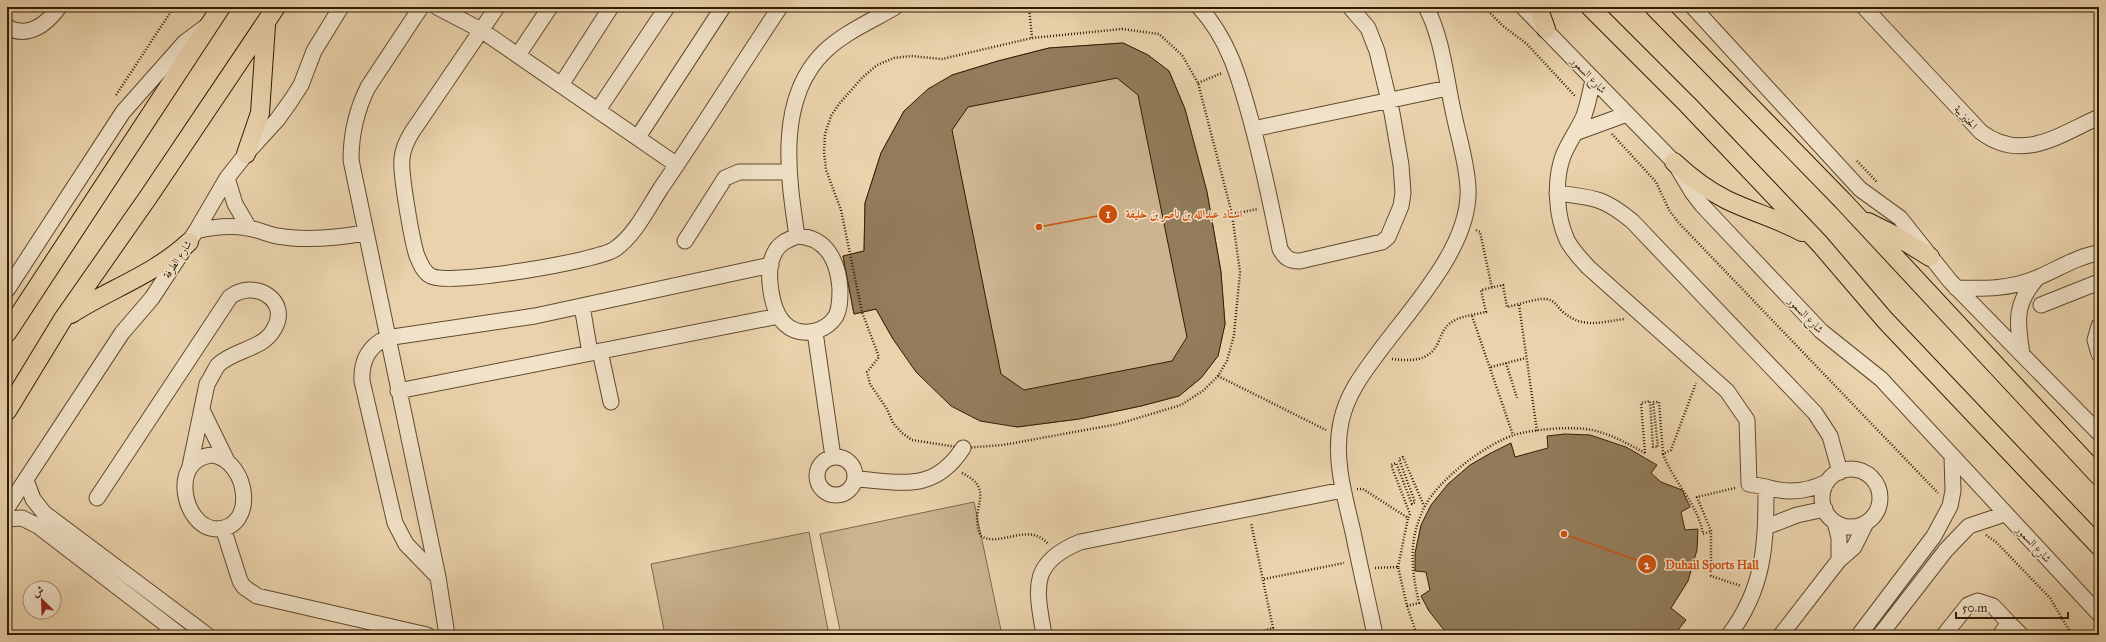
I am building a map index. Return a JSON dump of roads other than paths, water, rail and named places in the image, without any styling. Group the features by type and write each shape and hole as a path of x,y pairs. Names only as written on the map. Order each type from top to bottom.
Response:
{"main road":[{"path":"7,333 220,7"},
{"path":"7,411 64,319 266,24 276,7"},
{"path":"1538,7 1546,29"},
{"path":"1590,7 1688,105 1820,244 1885,320 2099,546"},
{"path":"1654,7 1857,216 2099,476"},
{"path":"246,154 260,113 266,24"},
{"path":"1674,162 1709,190 1738,205 1788,225 1820,244"},
{"path":"1857,216 1896,236 1930,257"},
{"path":"64,319 98,297 165,262 192,236"}],"street":[{"path":"7,27 20,31 31,31 41,27 50,20 59,7"},
{"name":"شارع الطرفة","path":"7,508 122,333 152,298 227,178 246,154 277,120 290,102 301,85 314,51 341,7"},
{"path":"421,7 368,87 356,115 351,145 351,160 386,338 438,578 447,635"},
{"path":"436,7 481,30 677,164"},
{"path":"497,7 412,132 404,149 402,168 416,254 423,268 429,275 444,280 486,277 608,253 622,244 677,164 780,7"},
{"path":"518,55 550,7"},
{"path":"560,85 611,7"},
{"path":"598,110 667,7"},
{"path":"638,137 723,7"},
{"path":"797,236 789,172 793,116 797,97 808,71 826,51 846,35 895,7"},
{"path":"1199,7 1213,22 1235,68 1253,129 1272,206 1280,249 1286,258 1292,261 1300,261 1370,246 1385,240 1398,216 1404,193 1401,165 1389,101 1372,36 1350,7"},
{"path":"1375,635 1343,490 1338,457 1339,437 1344,409 1356,382 1444,264 1462,226 1468,188 1436,31 1426,7"},
{"name":"شارع السمور","path":"1523,7 1674,162 1692,192 1702,205 1808,318 1834,343 1881,379 2099,614"},
{"path":"1693,7 1860,189 1892,211 1908,226 1930,257 1956,288 2099,433"},
{"name":"الحنيزيبة","path":"1864,7 1981,132 1998,143 2018,147 2038,145 2099,117"},
{"path":"7,290 124,112 185,42 210,24"},
{"path":"1593,80 1586,108 1563,157 1558,193 1562,224 1567,240 1577,255 1727,391 1747,420 1749,484 1777,490 1799,491 1819,487 1840,472 1853,470 1865,473 1877,485 1880,493 1877,510 1866,523 1854,547 1839,560 1780,635"},
{"path":"1253,129 1448,88"},
{"path":"1575,133 1601,122 1627,114"},
{"path":"685,241 725,178 739,172 789,172"},
{"path":"227,178 235,204 249,228"},
{"path":"1558,193 1595,198 1607,202 1632,221 1815,413 1830,436 1840,472"},
{"path":"192,236 227,226 249,228 276,236 301,239 326,238 365,233"},
{"path":"797,236 812,238 826,247 838,276 840,297 836,315 830,323 815,332 794,330 785,324 779,316 771,291 771,265 773,255 779,246 787,240 797,236"},
{"path":"1956,288 2001,288 2037,278 2084,256 2099,253"},
{"path":"438,578 406,544 395,523 362,382 363,364 366,356 378,342 386,338 489,324 582,306 771,265"},
{"path":"2022,354 2017,319 2018,310 2025,293 2037,278"},
{"path":"2041,305 2099,282"},
{"path":"97,498 230,297 243,289 251,288 265,293 271,298 278,311 277,325 273,332 265,339 235,354 219,365 207,384 190,466 184,485 192,514 205,526 223,528 238,519 244,502 236,468 226,459 202,410"},
{"path":"582,306 611,402"},
{"path":"398,391 779,316"},
{"path":"2099,326 2095,340 2099,354"},
{"path":"815,332 833,457"},
{"path":"856,479 916,482 933,477 949,467 963,448"},
{"path":"190,466 201,458 207,456 226,459"},
{"path":"1859,635 1934,536 1950,506 1954,491 1952,456"},
{"path":"833,457 847,460 852,465 856,479 853,487 846,493 838,496 830,495 823,490 818,483 817,475 819,467 825,460 833,457"},
{"path":"26,480 33,499 44,512 207,635"},
{"path":"1828,482 1823,492 1825,509 1835,522 1839,538 1839,560"},
{"path":"1730,635 1741,620 1761,571 1766,527 1766,487"},
{"path":"1044,635 1038,599 1038,586 1047,562 1056,554 1080,542 1343,490"},
{"path":"1766,527 1797,515 1825,509"},
{"path":"1880,635 1946,550 1969,526 2005,514"},
{"path":"7,519 22,518 38,526 180,635"},
{"path":"1835,522 1849,527 1866,523"},
{"path":"223,528 240,581 244,587 257,596 427,635"},
{"path":"1944,635 1968,605 1978,601 1989,603 1993,606 2021,635"},
{"path":"2000,635 2009,623"}],"place":[{"name":"استاد عبدالله بن ناصر بن خليفة","path":"1039,227"},
{"name":"Duhail Sports Hall","path":"1564,534"}]}
